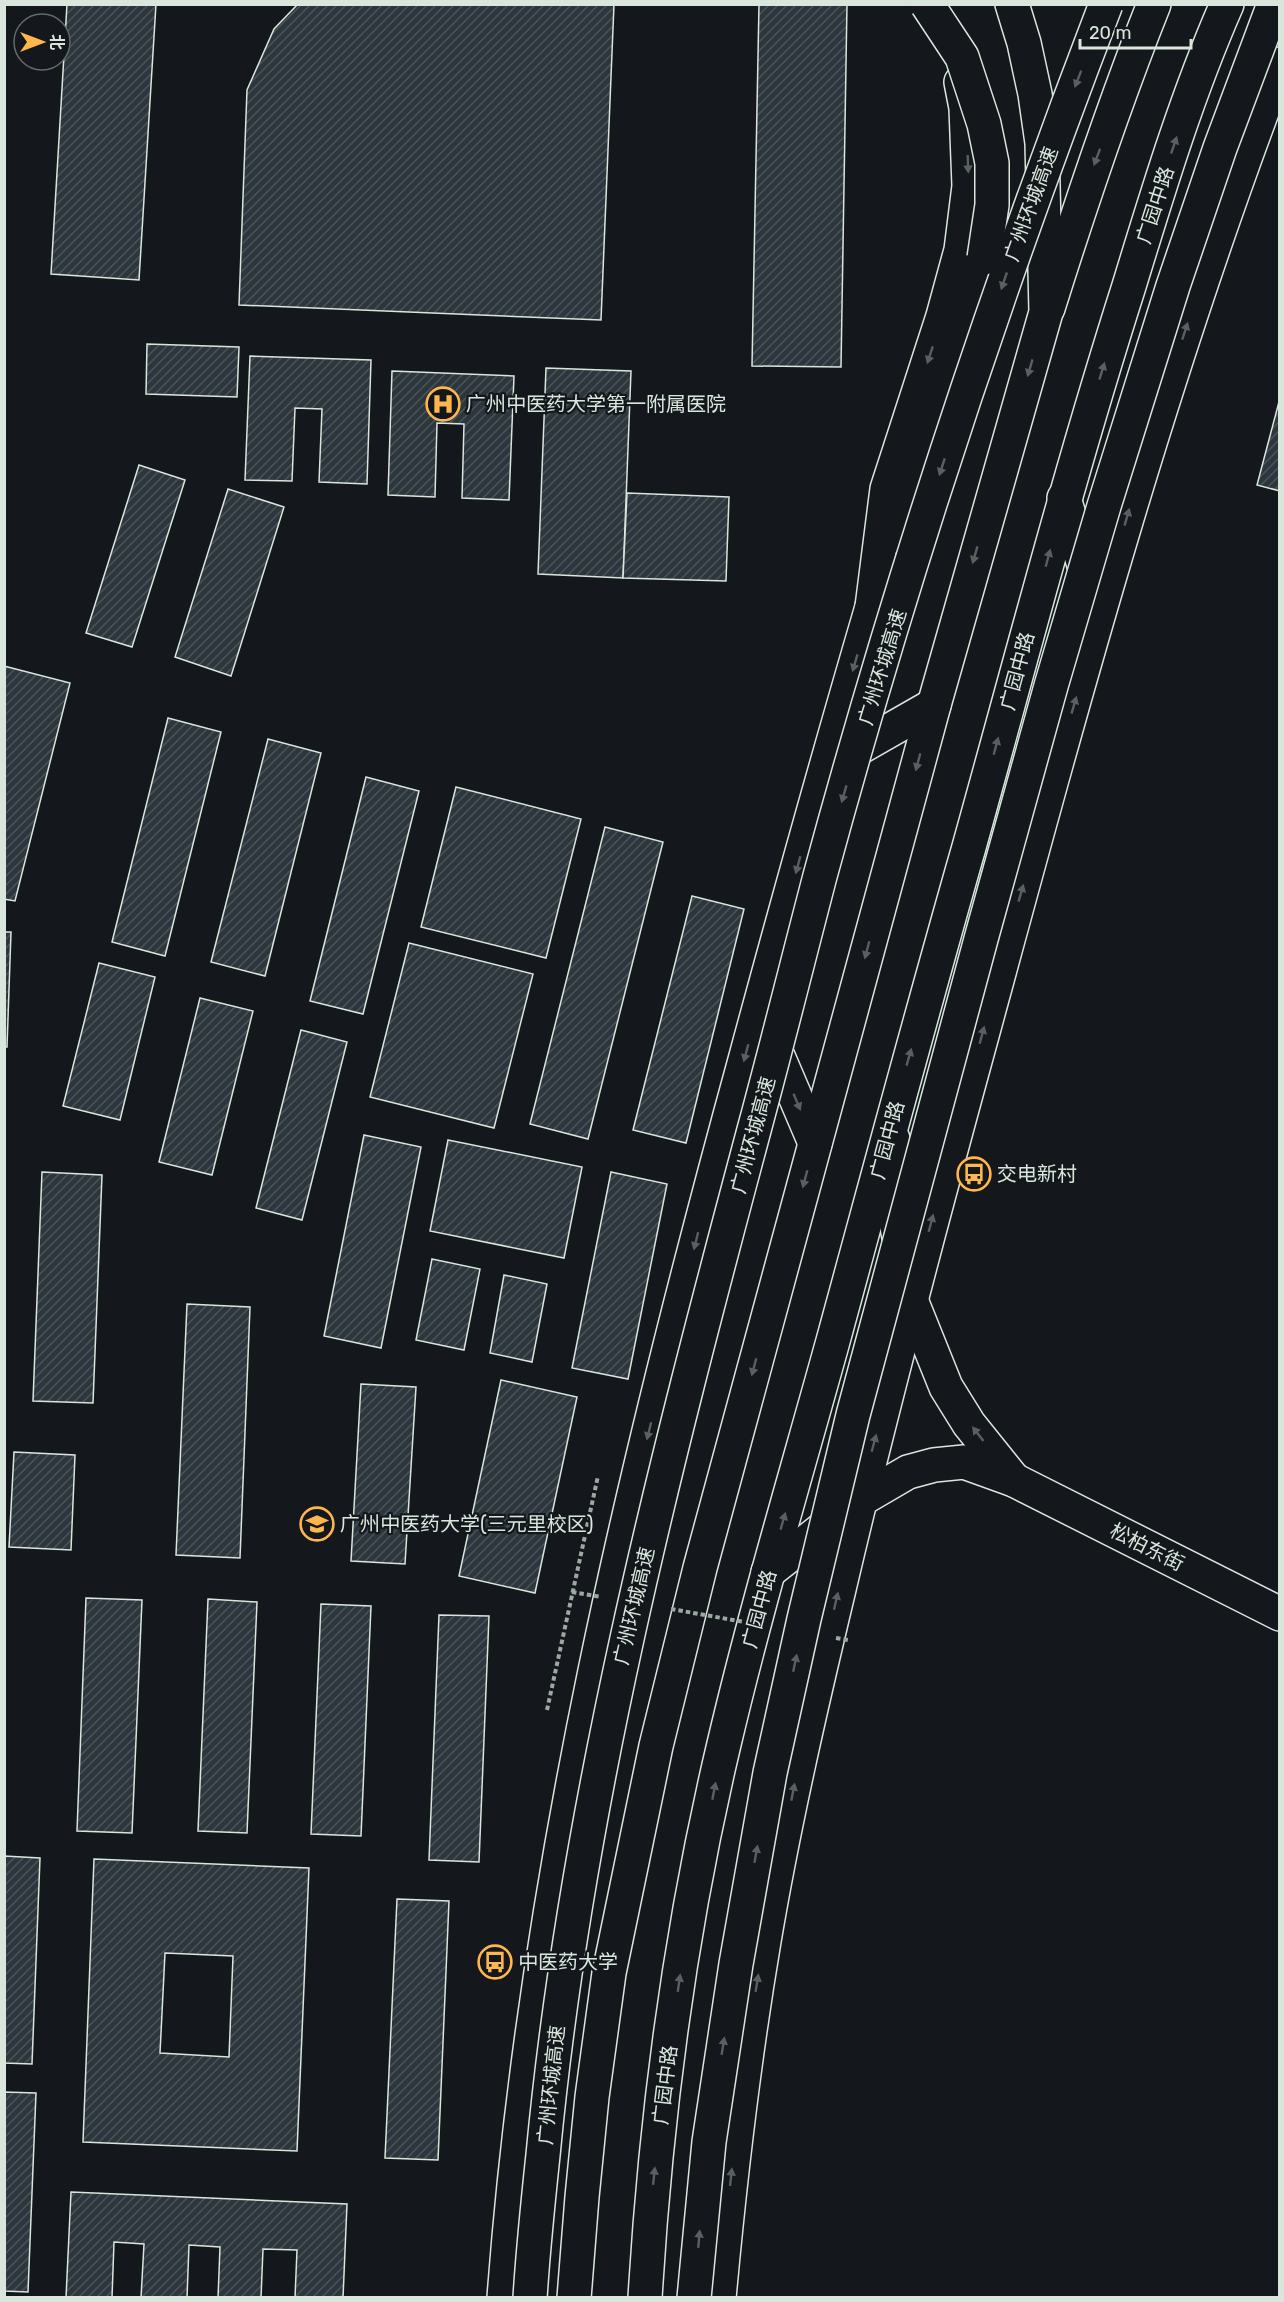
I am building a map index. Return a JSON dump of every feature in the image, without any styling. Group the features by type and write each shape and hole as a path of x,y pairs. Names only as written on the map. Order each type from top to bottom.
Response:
{"main road":[{"path":"504,2298 526,2079 551,1909 579,1752 635,1487 704,1207 824,768 872,607 966,325 984,258 992,205 992,163 988,143 962,57 927,4"},
{"path":"872,607 887,489 943,316 961,250 969,186 966,108 953,35 941,4"},
{"path":"1012,4 1024,43 1042,143 1046,312"},
{"name":"广州环城高速","path":"530,2298 549,2093 567,1952 585,1845 608,1721 652,1524 698,1340 821,872 933,495 1046,161 1106,4"},
{"path":"574,2298 588,2130 608,1984 651,1769 700,1568 934,705 1046,312 1128,68 1154,4"},
{"path":"694,2298 709,2142 740,1941 770,1773 804,1619 854,1414 981,939 1104,506 1176,275 1220,148 1274,4"},
{"name":"广园中路","path":"645,2298 661,2107 680,1976 723,1746 768,1572 1064,498 1176,139 1226,13"},
{"path":"719,2298 736,2133 765,1935 804,1735 860,1500 1000,969 1099,615 1163,397 1203,275 1280,64"},
{"path":"1064,498 1099,615"},
{"path":"824,768 934,705"},
{"path":"981,803 1000,969"},
{"path":"758,1009 815,1143"},
{"path":"894,1113 893,1206 911,1300 946,1387 969,1424 1014,1480"},
{"name":"松柏东街","path":"768,1572 860,1500 908,1472 934,1465 964,1462 1014,1480 1280,1614"}],"path":[{"path":"547,1710 598,1476"},
{"path":"572,1592 607,1598"},
{"path":"664,1608 768,1626"},
{"path":"825,1636 849,1640"}],"building":[{"path":"67,4 156,4 139,280 51,274 63,72 72,72 72,12 67,12"},
{"path":"298,4 614,4 601,320 239,305 247,90 274,29"},
{"path":"759,4 847,4 841,367 752,366"},
{"path":"147,344 239,347 237,397 146,394"},
{"path":"250,356 371,360 367,484 319,482 322,409 295,408 292,481 245,480"},
{"path":"546,368 631,371 623,578 538,574"},
{"path":"392,371 514,376 509,500 462,498 464,424 437,423 435,497 388,495"},
{"path":"1280,398 1280,491 1257,485"},
{"path":"139,465 185,480 132,647 86,633"},
{"path":"228,489 284,507 231,676 175,657"},
{"path":"627,493 729,497 726,581 623,578"},
{"path":"4,666 70,683 15,901 4,899"},
{"path":"168,718 221,732 165,956 112,942"},
{"path":"268,739 321,753 265,976 211,962"},
{"path":"366,777 419,791 363,1014 310,1001"},
{"path":"456,787 581,819 546,958 421,927"},
{"path":"605,827 663,842 588,1139 530,1124"},
{"path":"692,896 744,909 686,1143 633,1130"},
{"path":"4,932 11,932 7,1047 4,1047"},
{"path":"409,943 533,974 494,1128 370,1097"},
{"path":"99,963 155,977 120,1120 63,1106"},
{"path":"200,998 253,1011 212,1175 159,1162"},
{"path":"301,1030 347,1042 302,1220 256,1208"},
{"path":"364,1135 421,1147 381,1348 324,1336"},
{"path":"448,1140 582,1167 564,1258 430,1231"},
{"path":"42,1172 102,1175 93,1403 33,1401"},
{"path":"611,1172 667,1184 628,1379 572,1368"},
{"path":"432,1259 480,1269 464,1350 416,1340"},
{"path":"504,1275 547,1284 532,1362 490,1353"},
{"path":"187,1304 250,1307 240,1558 176,1555"},
{"path":"501,1380 577,1397 535,1593 459,1576"},
{"path":"361,1384 416,1387 405,1564 351,1561"},
{"path":"14,1452 75,1455 71,1550 9,1547"},
{"path":"86,1598 142,1600 132,1833 77,1831"},
{"path":"208,1599 257,1602 247,1833 198,1831"},
{"path":"321,1604 371,1606 361,1836 311,1834"},
{"path":"439,1615 489,1616 479,1862 429,1860"},
{"path":"4,1856 40,1858 32,2064 4,2063"},
{"path":"94,1859 309,1868 297,2151 83,2142","holes":["165,1953 233,1956 229,2057 160,2053"]},
{"path":"397,1899 449,1901 438,2160 385,2158"},
{"path":"4,2092 36,2093 28,2292 4,2291"},
{"path":"71,2192 347,2204 343,2298 295,2298 297,2250 263,2249 261,2298 218,2298 220,2247 189,2245 187,2298 141,2298 144,2244 114,2242 112,2298 66,2298"}],"place":[{"name":"广州中医药大学第一附属医院","path":"443,404"},
{"name":"交电新村","path":"974,1174"},
{"name":"广州中医药大学(三元里校区)","path":"317,1524"},
{"name":"中医药大学","path":"495,1962"}]}
